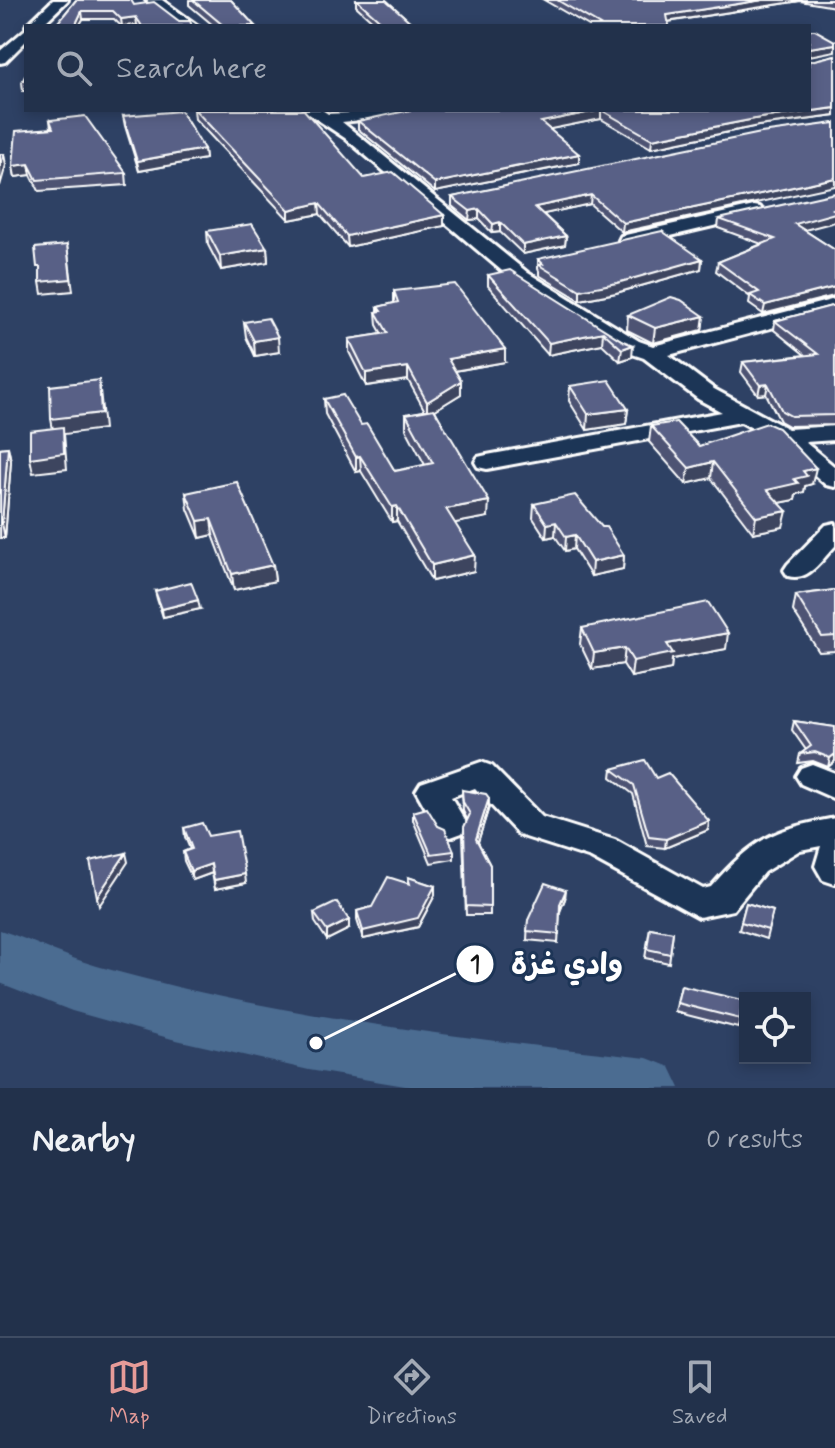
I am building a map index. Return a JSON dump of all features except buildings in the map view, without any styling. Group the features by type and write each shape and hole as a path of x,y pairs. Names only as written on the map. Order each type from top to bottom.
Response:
{"street":[{"path":"35,24 61,0"},
{"path":"153,0 188,24"},
{"path":"0,59 24,35"},
{"path":"318,114 364,112"},
{"path":"318,114 351,135 507,267 631,346 652,353 706,394 784,436 835,480"},
{"path":"429,202 457,196"},
{"path":"608,245 780,205"},
{"path":"507,267 536,261"},
{"path":"652,353 835,305"},
{"path":"487,462 744,415"},
{"path":"784,436 835,433"},
{"path":"797,570 835,531"},
{"path":"451,824 432,791 481,774 531,826 603,849 699,903 721,900 752,863 792,839 835,831"},
{"path":"827,786 835,817"},
{"path":"835,852 832,866 835,871"}],"waterway":[{"path":"0,955 47,976 97,992 253,1030 421,1060 647,1088"}],"place":[{"name":"وادي غزة","path":"316,1043"}]}
